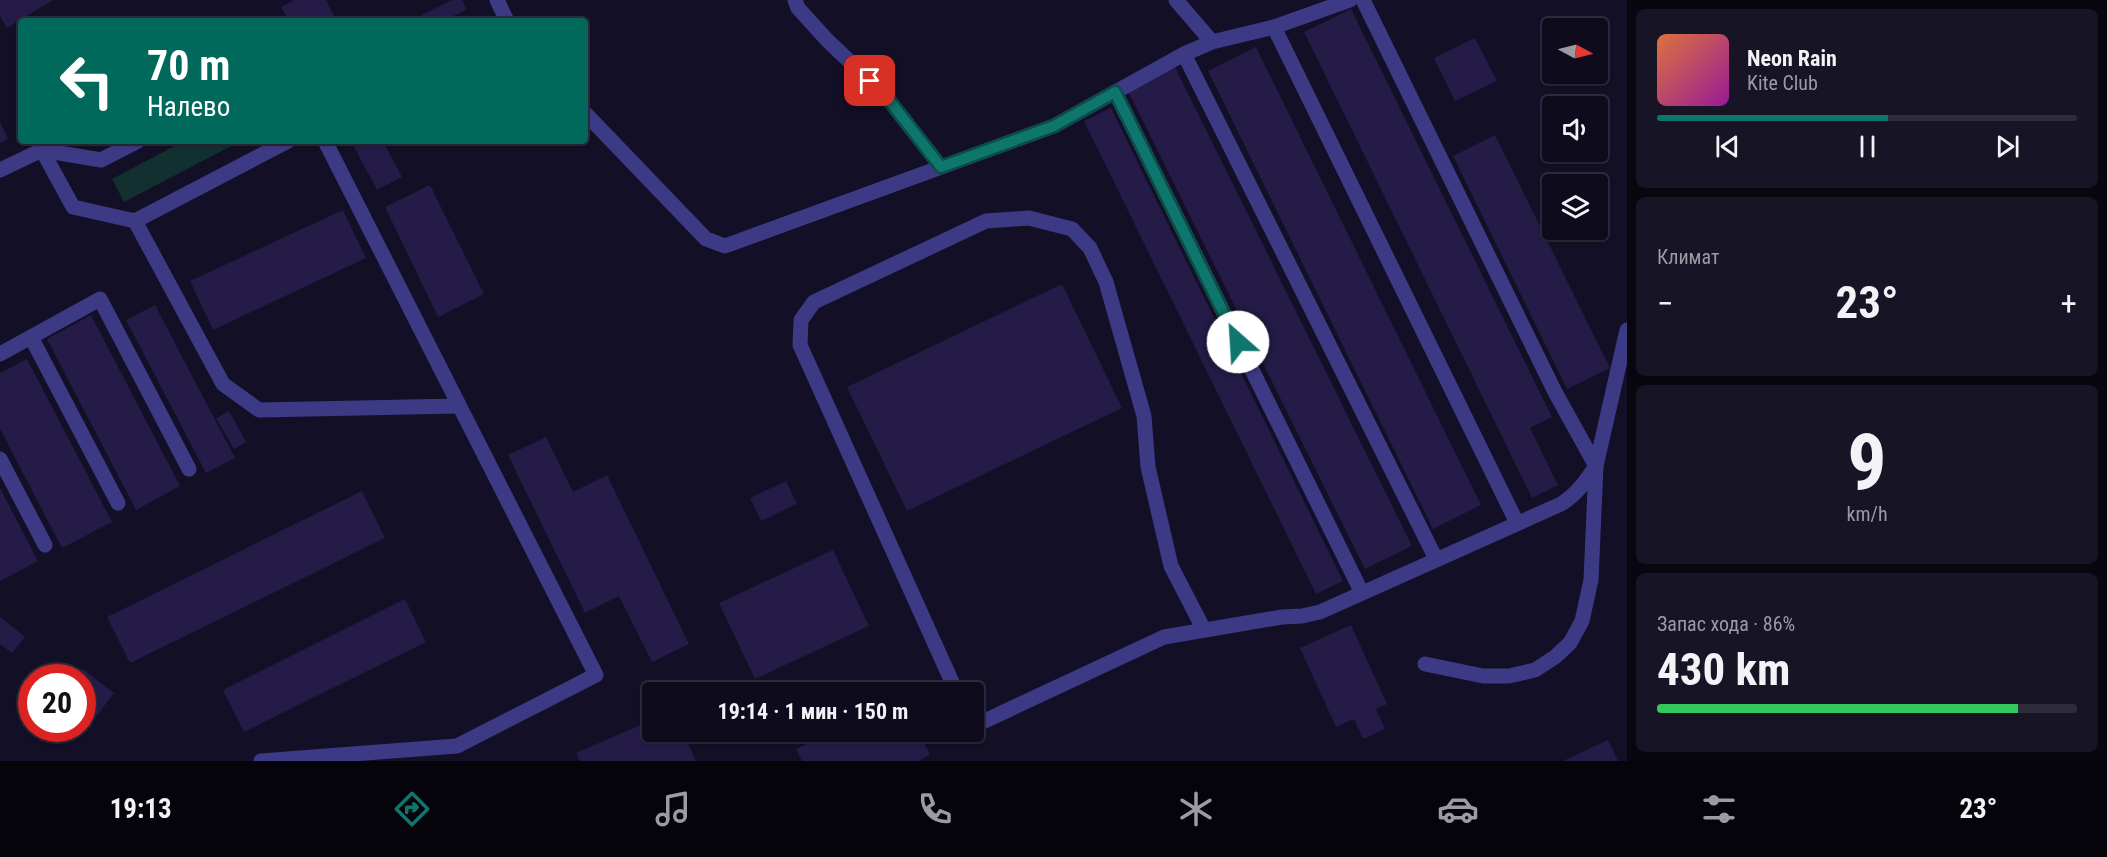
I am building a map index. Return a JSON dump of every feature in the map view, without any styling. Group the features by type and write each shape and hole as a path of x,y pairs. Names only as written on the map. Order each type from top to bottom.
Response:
{"street":[{"path":"497,0 506,18"},
{"path":"795,0 798,8 827,40 885,95 941,167"},
{"path":"1176,0 1212,42"},
{"path":"588,116 706,239 725,246 1054,126 1184,54 1212,42 1274,27 1350,0"},
{"path":"1363,0 1550,382 1596,466"},
{"path":"1274,27 1517,523"},
{"path":"1184,54 1436,560"},
{"path":"1115,92 1362,593"},
{"path":"0,170 42,150 101,160 132,144"},
{"path":"42,150 73,207 135,221 282,144"},
{"path":"261,761 457,746 596,675 327,144"},
{"path":"952,682 800,345 801,320 814,302 986,222 1029,218 1072,229 1090,248 1106,282 1144,416 1148,466 1171,567 1204,630"},
{"path":"135,221 223,384 259,410 459,406"},
{"path":"0,354 100,299 189,469"},
{"path":"1425,664 1483,676 1509,676 1534,670 1556,657 1570,643 1582,621 1591,580 1596,466 1627,330"},
{"path":"30,337 118,503"},
{"path":"0,459 45,544"},
{"path":"984,721 1164,637 1320,612 1561,504 1583,486 1596,466"}],"green space":[{"path":"178,144 235,144 124,202 112,179"}],"building":[{"path":"0,0 53,0 23,18 18,18 18,21 7,28 0,16"},
{"path":"294,0 326,0 335,18 287,18 281,7"},
{"path":"452,0 462,0 467,9 450,18 422,18 421,15"},
{"path":"1351,9 1552,417 1530,428 1558,485 1532,498 1304,32"},
{"path":"1475,38 1497,81 1455,101 1434,58"},
{"path":"1256,47 1481,505 1433,529 1208,71"},
{"path":"1175,67 1412,546 1365,569 1128,91"},
{"path":"1111,108 1343,581 1316,594 1084,121"},
{"path":"0,122 8,139 0,143"},
{"path":"1495,135 1542,230 1542,240 1547,240 1610,368 1567,389 1453,156"},
{"path":"353,144 385,144 402,177 377,190"},
{"path":"430,185 484,294 438,317 385,207"},
{"path":"343,210 366,258 213,330 190,281"},
{"path":"1062,284 1122,408 907,511 847,387"},
{"path":"155,305 235,458 206,473 126,320"},
{"path":"91,315 180,486 136,510 47,339"},
{"path":"27,359 112,522 62,548 0,429 0,373"},
{"path":"229,411 246,442 234,449 216,418"},
{"path":"546,437 573,492 607,475 689,644 652,662 619,596 585,613 508,455"},
{"path":"786,481 797,504 761,521 750,498"},
{"path":"0,488 38,561 0,581"},
{"path":"362,491 385,538 130,663 107,617"},
{"path":"833,550 869,626 755,679 719,603"},
{"path":"405,599 426,642 244,732 223,690"},
{"path":"0,617 25,637 12,653 0,644"},
{"path":"1351,625 1387,704 1376,709 1385,729 1363,739 1354,719 1336,727 1300,648"},
{"path":"96,679 114,693 96,717"},
{"path":"642,724 642,742 687,742 696,761 580,761 576,753"},
{"path":"1608,740 1618,761 1563,761"},
{"path":"811,742 924,742 930,755 918,761 802,761 796,749"}],"route":[{"path":"870,81 885,95 941,167 1054,126 1115,92 1238,342"}]}
